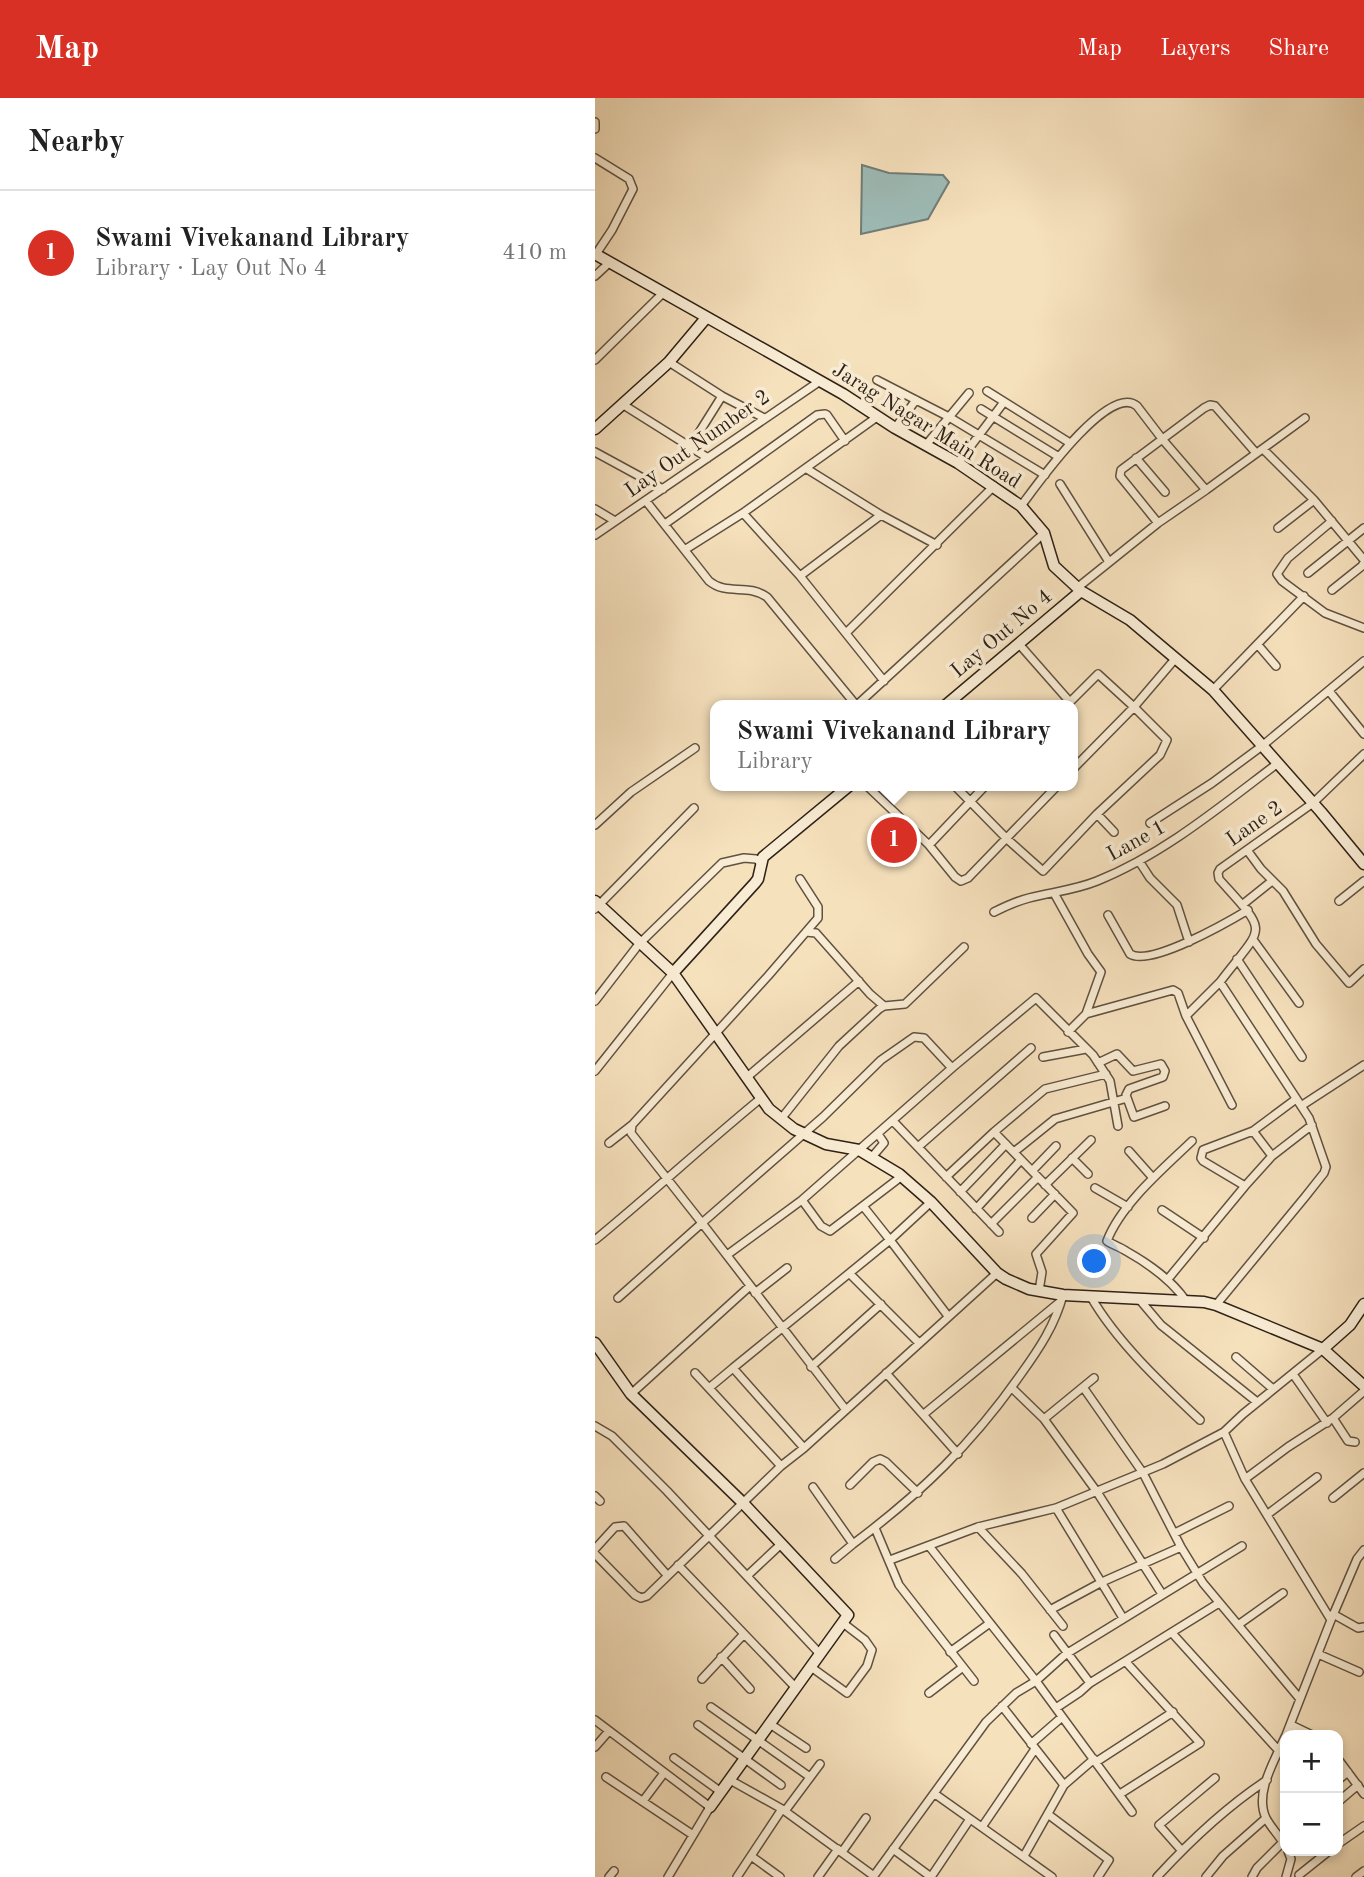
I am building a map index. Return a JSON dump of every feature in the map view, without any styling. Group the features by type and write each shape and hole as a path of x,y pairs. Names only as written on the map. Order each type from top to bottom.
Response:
{"main road":[{"name":"Jarag Nagar Main Road","path":"596,254 820,381 958,463 1021,506 1044,533 1054,566 1079,590 1130,620 1213,690 1364,864"},
{"path":"595,429 669,362 706,318"},
{"name":"Lay Out No 4","path":"952,700 1079,590"},
{"path":"673,974 755,883 760,874 761,860 843,791"},
{"path":"596,905 673,974 716,1032 760,1099 781,1119 794,1129 826,1143 859,1150 902,1176 1006,1279 1062,1298 1186,1301 1216,1305 1323,1349 1364,1388"},
{"path":"1323,1349 1350,1325 1364,1304"},
{"path":"595,1343 631,1394 743,1503 848,1615 710,1807"}],"street":[{"path":"595,122 595,129"},
{"path":"595,158 633,184 612,230 596,254"},
{"path":"595,276 608,263"},
{"path":"595,360 663,293"},
{"path":"669,362 722,396 764,418"},
{"path":"877,380 949,417 1045,475"},
{"name":"Lay Out Number 2","path":"595,535 820,381"},
{"path":"987,391 1070,443"},
{"path":"926,445 969,393"},
{"path":"690,447 722,396"},
{"path":"895,428 916,400"},
{"path":"1021,506 1070,443 1094,421 1126,401 1132,401 1137,406 1206,490"},
{"path":"958,463 1004,402"},
{"path":"622,404 708,458"},
{"path":"1158,523 1120,475 1123,466 1212,405 1314,500 1364,561 1362,566 1332,590"},
{"path":"981,410 1059,457"},
{"path":"665,524 817,415 828,415 845,440"},
{"path":"686,549 807,469 877,417"},
{"path":"1079,590 1158,523 1305,418"},
{"path":"595,452 663,489"},
{"path":"1136,458 1165,492"},
{"path":"807,469 881,515 937,545"},
{"path":"1060,484 1109,562"},
{"path":"847,632 994,486"},
{"path":"1278,528 1314,500"},
{"path":"646,501 709,581 717,587 731,590 747,588 767,597 852,700"},
{"path":"595,509 615,521"},
{"path":"743,513 800,576 884,681"},
{"path":"800,576 881,515"},
{"path":"1332,521 1288,558 1279,569 1279,578 1325,613 1364,628"},
{"path":"1308,573 1364,528"},
{"path":"862,700 1044,533"},
{"path":"1213,690 1304,596"},
{"path":"1019,644 1065,700"},
{"path":"1258,645 1276,666"},
{"path":"1078,764 1134,707 1175,659"},
{"path":"1150,822 1212,783 1262,746 1364,661"},
{"path":"961,791 1007,839 1043,871 1097,814 1160,755 1167,740 1098,674 1072,700"},
{"path":"1329,691 1364,734"},
{"path":"595,825 631,792 695,748"},
{"name":"Lane 2","path":"1245,908 1219,878 1220,869 1313,803 1364,754"},
{"name":"Lane 1","path":"994,912 1031,897 1097,881 1139,861 1193,827 1278,764"},
{"path":"872,791 929,845 961,881 968,878 1052,791"},
{"path":"929,845 979,791"},
{"path":"596,905 694,808"},
{"path":"1097,814 1114,832"},
{"path":"1247,849 1261,869 1283,891 1316,944 1349,983 1364,969"},
{"path":"595,1001 639,944 723,863 744,858 761,860"},
{"path":"1139,861 1150,878 1177,905 1189,942"},
{"path":"609,1143 632,1125 818,918 818,907 800,879"},
{"path":"1108,915 1130,954 1142,957 1189,942 1245,908 1272,881"},
{"path":"1339,901 1364,881"},
{"path":"1054,893 1101,972 1086,1014"},
{"path":"1186,1016 1220,982 1254,941 1257,928 1245,908"},
{"path":"809,929 816,933 884,1006"},
{"path":"1254,941 1299,1003"},
{"path":"781,1119 839,1046 884,1006 905,1004 964,947"},
{"path":"1237,959 1302,1057"},
{"path":"595,1071 673,974"},
{"path":"746,1078 859,981"},
{"path":"1216,1305 1324,1173 1325,1161 1312,1125 1299,1102 1220,982"},
{"path":"1072,1027 1086,1014 1173,990 1178,993 1186,1016 1232,1105"},
{"path":"727,1255 802,1200 1036,998 1072,1027 1086,1049 1104,1060"},
{"path":"618,1298 805,1133 881,1060 914,1037 924,1038 952,1068"},
{"path":"918,1147 1031,1048"},
{"path":"1043,1057 1086,1049"},
{"path":"1104,1060 1117,1054 1133,1071 1159,1063 1165,1071 1163,1077 1126,1092 1120,1100 1118,1126"},
{"path":"1104,1060 1106,1074 1120,1100 1132,1115 1136,1118 1165,1106"},
{"path":"1245,1186 1203,1161 1201,1155 1208,1147 1253,1131 1364,1065"},
{"path":"946,1177 1045,1088 1106,1074"},
{"path":"595,1240 670,1179 701,1148 760,1099"},
{"path":"1014,1152 1055,1119 1120,1100"},
{"path":"893,1121 999,1232"},
{"path":"632,1125 631,1133 670,1179 846,1410"},
{"path":"1168,1279 1272,1156 1312,1125"},
{"path":"1253,1131 1272,1156"},
{"path":"994,1132 1073,1213 1036,1254 1042,1276 1039,1291"},
{"path":"872,1157 883,1146 883,1139 878,1134"},
{"path":"1045,1185 1091,1140"},
{"path":"1186,1301 1168,1279 1107,1241 1128,1207 1153,1178 1192,1141"},
{"path":"960,1192 1006,1144"},
{"path":"1032,1171 1056,1146"},
{"path":"1129,1152 1153,1178"},
{"path":"1072,1158 1088,1174"},
{"path":"976,1209 1021,1160"},
{"path":"802,1200 821,1226 830,1231 902,1176"},
{"path":"991,1224 1038,1177"},
{"path":"1095,1188 1128,1207"},
{"path":"1032,1218 1055,1194"},
{"path":"709,1388 850,1274 931,1202"},
{"path":"863,1206 948,1316"},
{"path":"1162,1210 1204,1238"},
{"path":"631,1394 753,1290 787,1268"},
{"path":"667,1575 624,1526 615,1527 596,1548 635,1595 647,1597 781,1466 997,1273"},
{"path":"850,1274 919,1343"},
{"path":"1091,1297 1125,1342 1169,1391 1200,1420"},
{"path":"835,1559 918,1493 986,1422 1046,1337 1057,1316 1062,1298"},
{"path":"924,1413 1062,1298"},
{"path":"1139,1299 1161,1325 1257,1402"},
{"path":"811,1367 881,1304"},
{"path":"890,1560 978,1527 1056,1508 1143,1473 1224,1432 1323,1349"},
{"path":"1237,1357 1273,1389"},
{"path":"733,1368 804,1448"},
{"path":"695,1373 781,1466"},
{"path":"886,1373 958,1454"},
{"path":"1293,1374 1348,1441 1355,1442"},
{"path":"1044,1419 1094,1378"},
{"path":"1083,1387 1143,1473 1196,1572 1300,1699"},
{"path":"1012,1388 1044,1419 1097,1492 1162,1594"},
{"path":"1245,1479 1288,1447 1330,1421 1364,1388"},
{"path":"595,1426 612,1436 820,1654"},
{"path":"1224,1432 1245,1479 1332,1617 1364,1628"},
{"path":"850,1485 873,1462 880,1459 918,1493"},
{"path":"1333,1497 1364,1473"},
{"path":"1268,1514 1317,1477"},
{"path":"813,1487 853,1544"},
{"path":"1175,1534 1229,1506"},
{"path":"1056,1508 1123,1618"},
{"path":"978,1527 1022,1574 1063,1626"},
{"path":"875,1528 899,1585 974,1681"},
{"path":"747,1576 781,1545"},
{"path":"929,1546 1056,1708 1132,1812"},
{"path":"730,1780 784,1810 874,1876 986,1723 1016,1693 1035,1681 1066,1654 1242,1546"},
{"path":"1050,1610 1101,1582 1181,1547"},
{"path":"1289,1730 1332,1617 1357,1559 1364,1550"},
{"path":"678,1565 796,1688"},
{"path":"1238,1625 1283,1593"},
{"path":"1056,1708 1090,1683 1219,1603"},
{"path":"811,1667 847,1693 867,1666 872,1650 865,1640 843,1623"},
{"path":"950,1652 990,1623"},
{"path":"1172,1633 1279,1751 1263,1795 1266,1818 1280,1838"},
{"path":"702,1679 744,1634"},
{"path":"1053,1635 1090,1683"},
{"path":"1318,1654 1359,1672"},
{"path":"721,1657 750,1689"},
{"path":"1120,1794 1199,1745 1198,1739 1126,1662"},
{"path":"929,1693 963,1667"},
{"path":"1002,1706 1064,1785"},
{"path":"711,1707 810,1777"},
{"path":"1024,1856 1064,1785 1095,1761 1173,1712"},
{"path":"982,1827 1033,1747 1062,1717"},
{"path":"595,1720 710,1807 668,1877"},
{"path":"698,1724 781,1786"},
{"path":"769,1724 806,1748"},
{"path":"1291,1725 1302,1730"},
{"path":"595,1747 609,1731"},
{"path":"674,1758 721,1792"},
{"path":"737,1877 820,1764"},
{"path":"1343,1766 1364,1794"},
{"path":"1343,1776 1348,1772"},
{"path":"643,1801 664,1773"},
{"path":"606,1777 694,1835"},
{"path":"1182,1851 1159,1825 1215,1777"},
{"path":"1157,1877 1241,1797 1267,1780"},
{"path":"1343,1798 1358,1786"},
{"path":"935,1794 1052,1877"},
{"path":"1049,1815 1109,1860 1097,1877"},
{"path":"818,1877 866,1818"},
{"path":"1206,1877 1223,1857 1266,1818"},
{"path":"893,1849 931,1877 970,1819"},
{"path":"1343,1841 1364,1826"},
{"path":"1252,1877 1257,1868 1280,1848"},
{"path":"751,1856 780,1877"},
{"path":"1290,1856 1300,1876 1323,1856"},
{"path":"1286,1877 1290,1856"},
{"path":"1356,1877 1364,1871"}],"water":[{"path":"862,165 889,173 943,175 949,182 928,219 861,234"}],"place":[{"name":"Swami Vivekanand Library","path":"894,840"}]}
